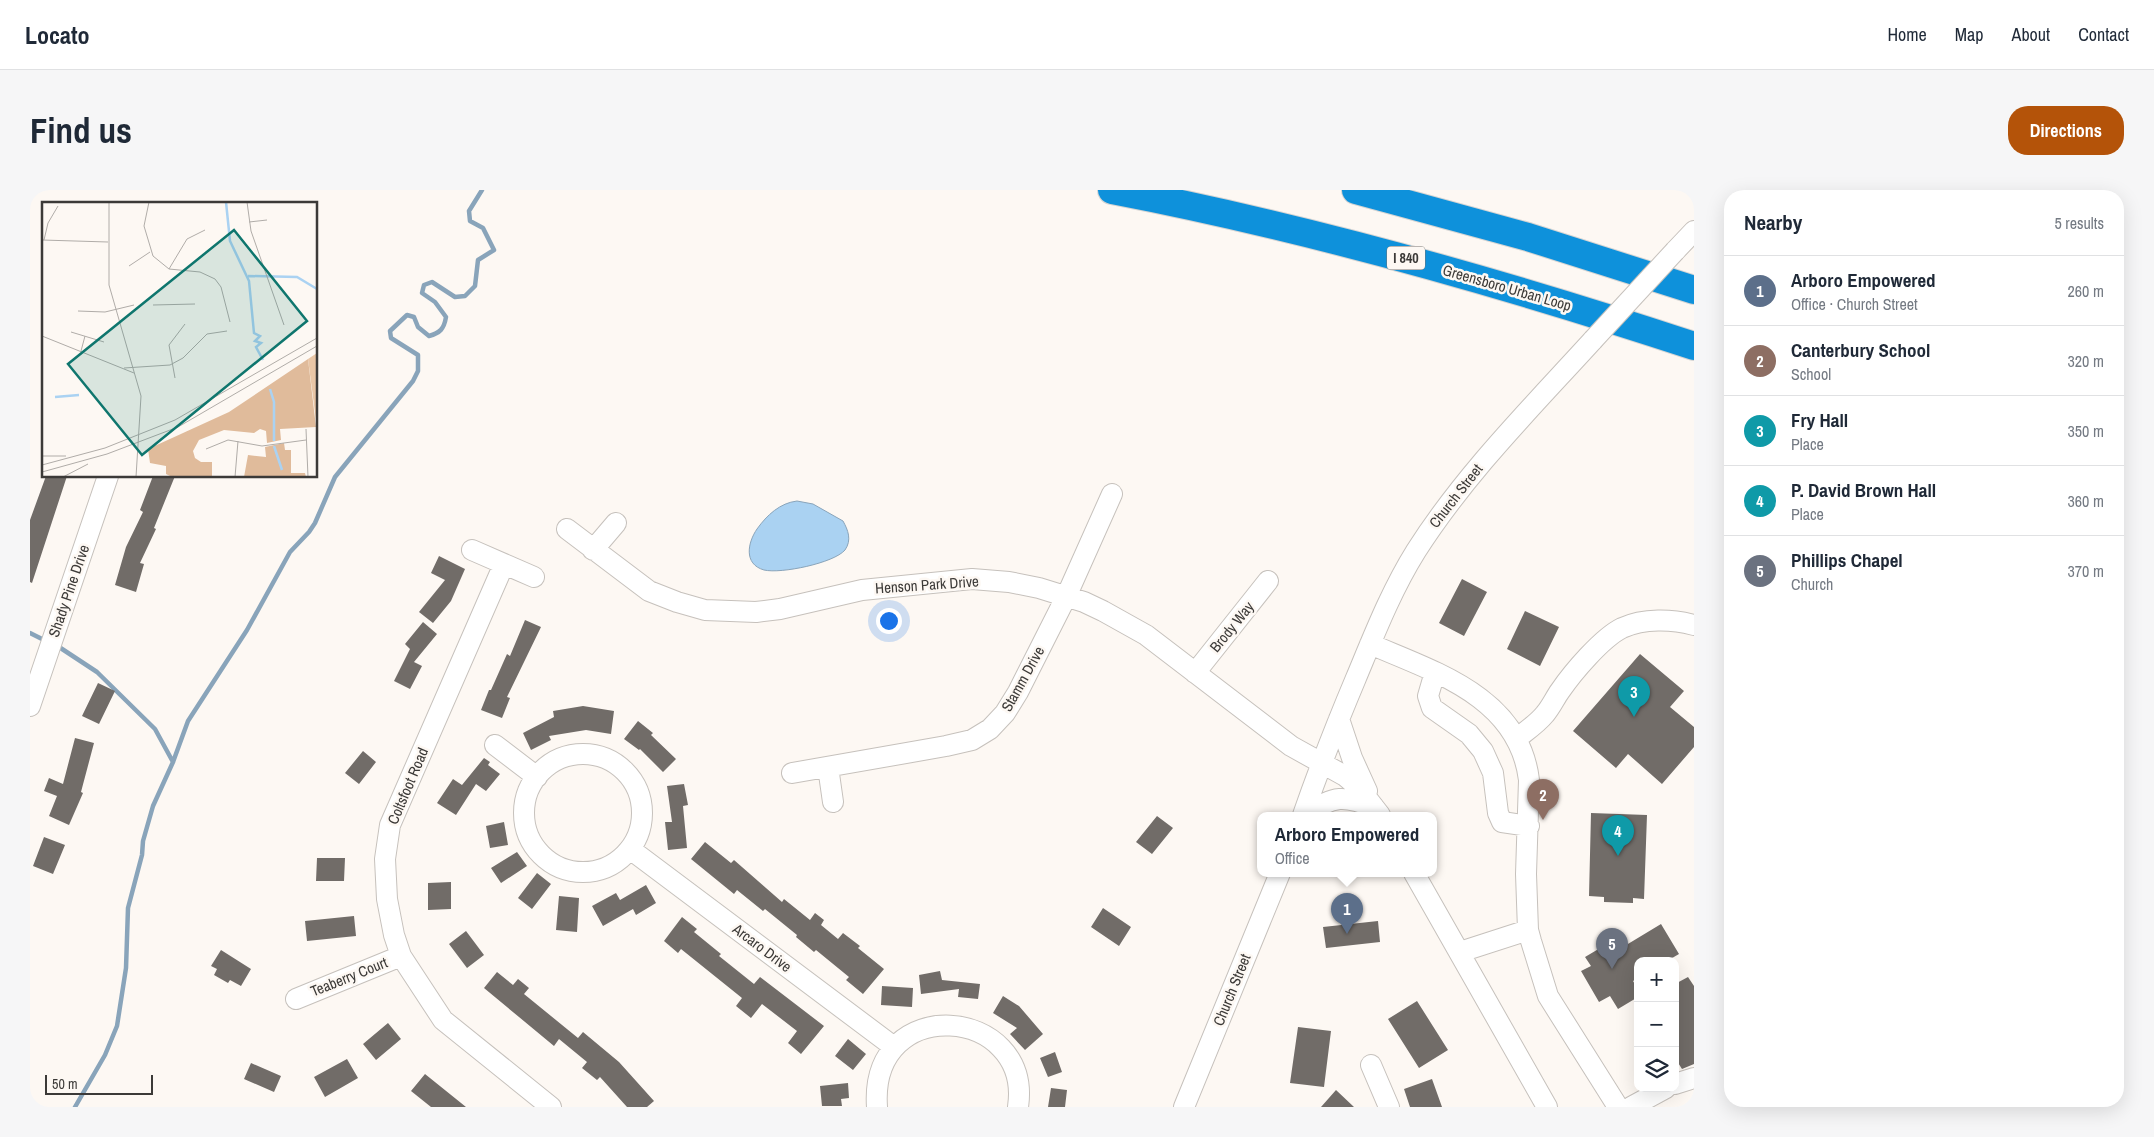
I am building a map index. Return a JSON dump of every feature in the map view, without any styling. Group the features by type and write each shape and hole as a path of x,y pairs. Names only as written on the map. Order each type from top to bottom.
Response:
{"highway":[{"name":"Greensboro Urban Loop","path":"1112,190 1229,214 1419,262 1598,315 1694,346"},
{"path":"1356,190 1528,237 1694,290"}],"street":[{"name":"Church Street","path":"1304,812 1321,763 1370,644 1398,582 1415,553 1453,498 1484,460 1694,231"},
{"name":"Shady Pine Drive","path":"30,706 107,478"},
{"name":"Stamm Drive","path":"796,778 828,767 972,740 990,729 1005,713 1018,692 1066,597 1112,494"},
{"path":"594,550 616,522"},
{"name":"Henson Park Drive","path":"567,529 649,591 705,610 756,612 780,609 862,590 972,579 1009,582 1038,588 1066,597 1103,611 1125,622 1169,651 1291,746 1345,776 1377,811"},
{"path":"472,550 534,577"},
{"name":"Coltsfoot Road","path":"504,564 390,825 385,858 387,899 394,935 401,956 443,1020 551,1107"},
{"name":"Brody Way","path":"1195,673 1268,581"},
{"path":"1516,739 1545,714 1570,678 1590,655 1620,629 1636,623 1657,621 1678,621 1694,625"},
{"path":"1370,644 1436,672 1475,693 1497,714 1516,739 1528,770 1526,874 1528,930 1548,996 1618,1107"},
{"path":"1436,672 1428,696 1432,708 1469,734 1483,751 1493,773 1498,813 1502,822 1528,826"},
{"path":"1339,719 1352,758 1377,811"},
{"path":"495,746 537,777"},
{"path":"576,755 598,757 619,767 634,784 642,806 640,829 630,849 613,864 591,872 568,870 548,860 532,842 525,821 526,798 537,777 554,762 576,755"},
{"path":"828,767 833,802"},
{"path":"1312,812 1327,802 1340,798 1354,799 1377,811"},
{"name":"Arcaro Drive","path":"630,849 894,1047"},
{"name":"Church Street","path":"1184,1107 1278,877"},
{"path":"1416,877 1547,1107"},
{"path":"1460,952 1528,930"},
{"name":"Teaberry Court","path":"296,999 401,956"},
{"path":"877,1107 876,1089 882,1067 894,1047 914,1032 937,1025 961,1026 984,1034 1002,1050 1015,1071 1019,1095 1018,1107"},
{"path":"1371,1064 1389,1107"},
{"path":"1679,1083 1694,1078"},
{"path":"1632,1107 1659,1092"}],"water":[{"path":"797,501 813,504 843,521 848,531 849,539 845,550 830,559 794,569 772,571 757,567 750,558 749,552 751,540 757,529 774,511 785,504"}],"building":[{"path":"45,478 66,478 32,583 30,582 30,520"},
{"path":"152,478 174,478 154,528 156,529 140,563 144,564 136,592 115,585 126,547 143,512 140,510"},
{"path":"439,556 465,569 451,601 433,623 419,612 445,580 431,573"},
{"path":"1462,579 1487,592 1464,636 1439,623"},
{"path":"1525,611 1559,627 1540,666 1507,649"},
{"path":"525,620 541,627 507,697 510,698 502,718 481,710 507,654 510,656"},
{"path":"423,622 437,634 414,662 422,666 410,689 394,681 410,649 405,644"},
{"path":"1640,654 1684,691 1670,707 1694,727 1694,747 1662,784 1628,754 1616,768 1573,731"},
{"path":"98,683 115,691 99,724 82,716"},
{"path":"583,706 614,711 611,734 586,730 549,736 551,740 531,750 523,733 554,717 553,711"},
{"path":"638,721 653,733 651,735 676,759 663,772 640,749 624,739"},
{"path":"75,738 94,743 81,792 83,793 69,825 49,816 57,796 44,791 49,778 63,784"},
{"path":"363,751 376,762 359,784 345,773"},
{"path":"484,758 490,762 488,765 500,774 486,791 476,784 456,815 437,803 453,779 462,785"},
{"path":"684,784 688,805 683,806 687,848 668,850 665,822 672,822 667,786"},
{"path":"1591,813 1647,815 1644,899 1633,898 1633,903 1604,902 1604,897 1589,896"},
{"path":"1157,816 1173,828 1152,854 1136,842"},
{"path":"504,822 508,845 490,848 486,826"},
{"path":"44,837 65,845 53,874 33,866"},
{"path":"705,842 731,863 734,860 782,902 784,899 810,920 815,913 824,920 821,925 838,939 843,933 884,969 863,994 846,980 849,977 816,950 814,952 796,937 797,935 765,909 763,911 737,890 734,894 691,859"},
{"path":"517,852 527,866 501,883 491,868"},
{"path":"317,858 345,858 344,881 316,881"},
{"path":"537,873 551,884 532,909 518,898"},
{"path":"451,882 451,909 428,910 428,883"},
{"path":"646,885 656,903 636,915 633,909 603,926 592,906 616,893 620,900"},
{"path":"559,896 579,898 577,932 556,930"},
{"path":"1103,908 1131,927 1119,946 1091,927"},
{"path":"354,916 356,936 307,941 305,921"},
{"path":"682,917 697,929 694,932 721,954 719,956 754,984 760,977 824,1026 801,1054 788,1043 797,1031 762,1004 751,1018 736,1006 742,998 681,949 678,953 664,941"},
{"path":"1378,921 1380,942 1326,948 1323,927"},
{"path":"1661,924 1679,954 1674,957 1634,957 1634,999 1618,1009 1610,996 1599,1002 1581,971 1591,966 1585,957 1607,944 1613,953"},
{"path":"466,931 484,955 467,968 449,944"},
{"path":"221,950 251,969 241,986 230,980 228,983 214,975 217,969 211,966"},
{"path":"940,971 942,980 980,984 978,999 958,997 959,989 921,994 919,975"},
{"path":"497,972 513,985 518,979 529,988 524,994 578,1038 583,1032 619,1062 654,1101 647,1107 627,1107 600,1077 597,1080 582,1068 587,1062 559,1039 554,1046 484,988"},
{"path":"1688,977 1694,986 1694,1064 1682,1069 1679,1064 1679,982"},
{"path":"882,986 913,988 912,1007 881,1005"},
{"path":"1003,996 1019,1006 1043,1034 1025,1050 1010,1034 1017,1028 993,1013"},
{"path":"1417,1001 1448,1050 1419,1068 1388,1019"},
{"path":"388,1023 401,1039 376,1060 363,1044"},
{"path":"1298,1027 1331,1031 1324,1087 1290,1083"},
{"path":"848,1039 866,1054 853,1070 835,1056"},
{"path":"1055,1052 1062,1072 1048,1077 1040,1058"},
{"path":"347,1059 358,1078 325,1097 314,1077"},
{"path":"251,1063 281,1076 274,1092 244,1079"},
{"path":"425,1074 466,1107 431,1107 411,1091"},
{"path":"1432,1079 1442,1107 1410,1107 1404,1089"},
{"path":"848,1083 849,1098 841,1099 842,1106 822,1106 820,1086"},
{"path":"1051,1088 1067,1090 1065,1107 1048,1107"},
{"path":"1336,1090 1354,1107 1321,1107"}],"waterway":[{"path":"75,1107 105,1055 117,1026 126,968 128,908 142,855 143,841 153,806 173,762 188,721 247,630 290,552 315,523 335,477 413,381 418,371 418,355 391,338 390,331 407,315 414,317 418,327 429,336 439,332 443,327 446,317 435,302 422,293 424,285 432,282 455,297 465,296 475,286 478,260 494,250 483,228 470,221 469,211 482,190"},
{"path":"30,633 46,641"},
{"path":"56,645 97,672 155,729 173,762"}],"place":[{"name":"Fry Hall","path":"1634,717"},
{"name":"Canterbury School","path":"1543,820"},
{"name":"P. David Brown Hall","path":"1618,856"},
{"name":"Arboro Empowered","path":"1347,934"},
{"name":"Phillips Chapel","path":"1612,969"}]}
